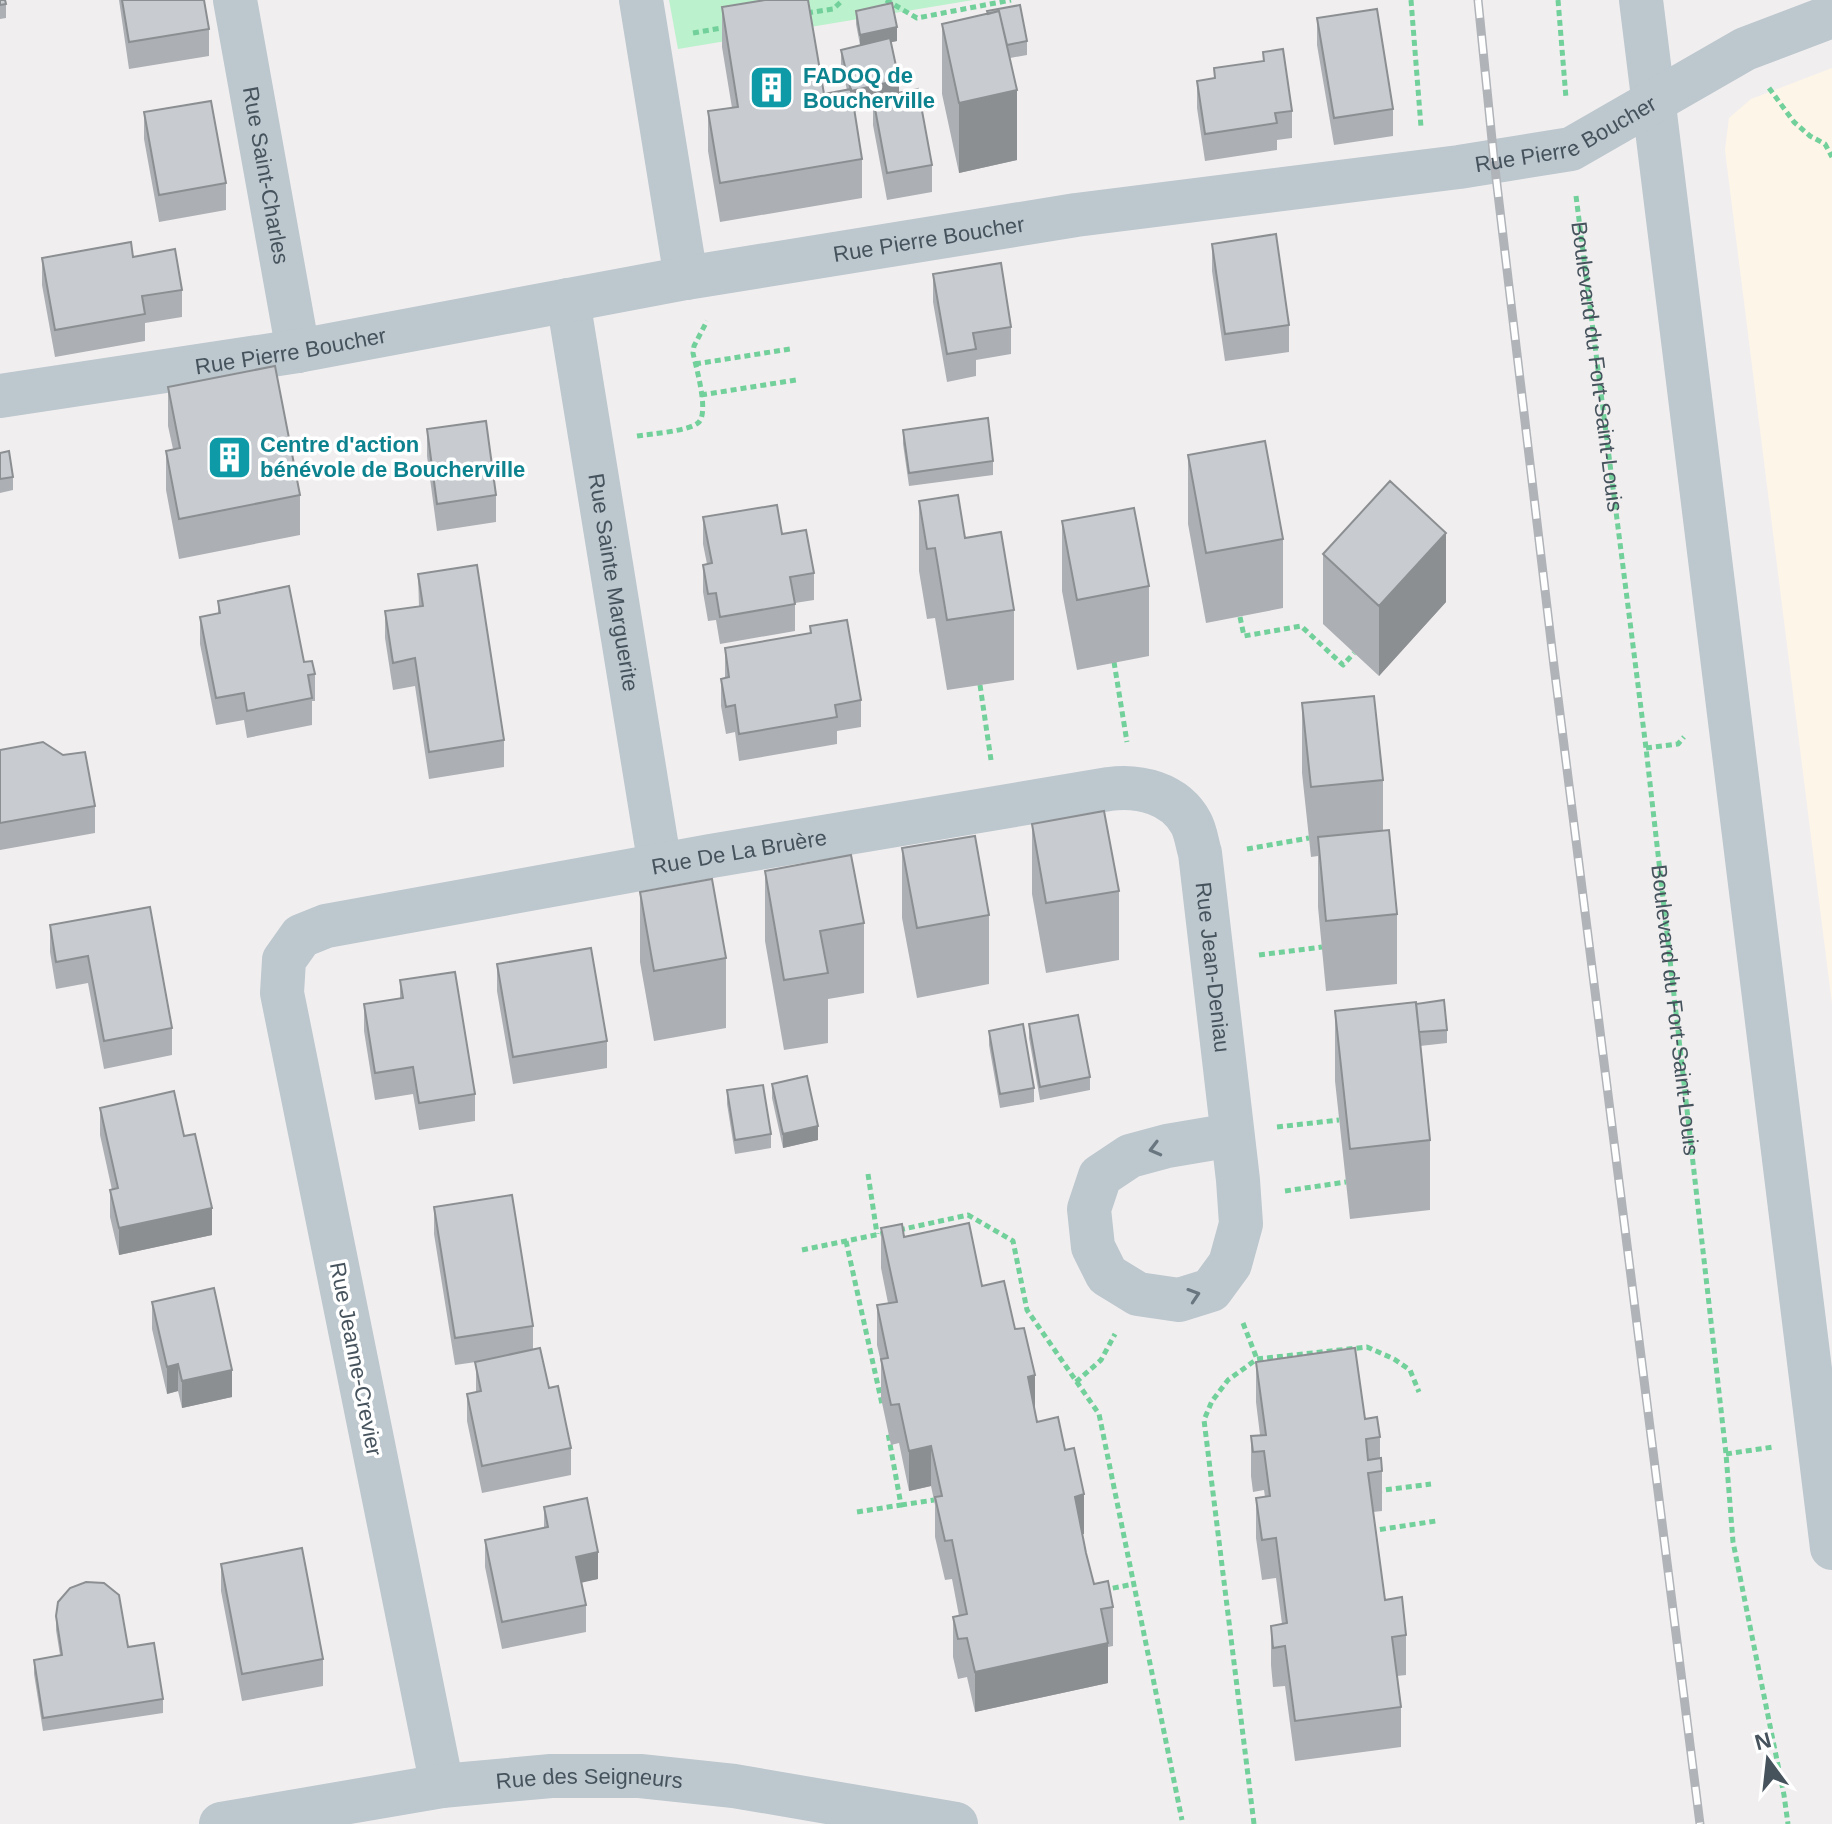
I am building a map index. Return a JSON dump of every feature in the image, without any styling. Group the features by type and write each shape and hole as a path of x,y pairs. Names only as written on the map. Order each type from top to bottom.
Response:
{"street":[{"name":"Rue Saint-Charles","path":"235,0 298,351"},
{"path":"641,0 700,294"},
{"path":"1641,0 1828,1490 1832,1548"},
{"name":"Rue Pierre Boucher","path":"0,396 298,351 568,300 700,294 1076,215 1459,167 1571,149 1745,49 1832,16"},
{"name":"Rue Sainte Marguerite","path":"568,300 660,866"},
{"name":"Rue De La Bruère","path":"301,936 326,926 1121,788 1151,790 1175,804"},
{"name":"Rue Jean-Deniau","path":"1175,804 1191,822 1200,853 1250,1132"},
{"name":"Rue Jeanne-Crevier","path":"301,936 284,960 282,993 442,1786"},
{"name":"Rue des Seigneurs","path":"221,1824 442,1786 551,1776 640,1776 734,1786 956,1824"}],"path":[{"path":"804,14 833,9 843,0"},
{"path":"886,0 917,18 1011,0"},
{"path":"1411,0 1422,131"},
{"path":"1558,0 1566,100"},
{"path":"683,35 730,27"},
{"path":"1764,81 1794,122 1825,144 1832,157"},
{"name":"Boulevard du Fort-Saint-Louis","path":"1576,192 1646,748 1726,1454 1733,1542 1788,1824"},
{"path":"628,438 690,427 699,422 702,414 701,395 694,346 700,294"},
{"path":"695,364 790,349"},
{"path":"701,395 796,380"},
{"path":"1240,617 1244,636 1301,626 1343,665 1354,653"},
{"path":"1114,662 1128,751"},
{"path":"980,685 993,773"},
{"path":"1646,748 1678,744"},
{"path":"1233,851 1309,838"},
{"path":"1246,956 1322,947"},
{"path":"1250,1132 1339,1120"},
{"path":"868,1174 877,1234"},
{"path":"1276,1192 1346,1182"},
{"path":"802,1250 968,1215 1013,1241 1027,1310 1099,1414 1182,1820"},
{"path":"846,1241 884,1414"},
{"path":"1238,1313 1257,1359"},
{"path":"1076,1382 1101,1360 1120,1326"},
{"path":"1254,1824 1204,1420 1212,1401 1228,1380 1257,1359 1367,1347 1410,1370 1419,1392"},
{"path":"887,1429 901,1505"},
{"path":"1726,1454 1749,1450"},
{"path":"1367,1492 1431,1484"},
{"path":"857,1512 934,1500"},
{"path":"1370,1531 1436,1521"},
{"path":"1098,1591 1134,1584"}],"shaded area":[{"path":"1832,68 1832,1004 1725,150 1729,118 1751,99"}],"green space":[{"path":"669,0 973,0 678,49"}],"building":[{"path":"122,0 204,0 209,29 129,42"},
{"name":"FADOQ de Boucherville","path":"765,0 808,0 824,94 851,89 862,159 720,183 708,111 738,107 722,7"},
{"path":"892,3 897,27 860,35 856,11"},
{"path":"1020,5 1027,41 1007,45 999,11 988,14 987,11"},
{"path":"1377,9 1393,109 1334,118 1317,18"},
{"path":"999,11 1017,90 959,103 942,24"},
{"path":"890,38 899,80 851,91 841,50"},
{"path":"1283,49 1292,111 1275,113 1277,123 1205,134 1197,81 1215,78 1214,68 1264,61 1263,52"},
{"path":"918,89 932,165 887,173 873,98"},
{"path":"211,101 226,183 159,195 144,112"},
{"path":"1276,234 1289,325 1225,334 1212,244"},
{"path":"131,242 133,257 175,249 182,290 142,296 145,314 55,330 42,258"},
{"path":"1001,263 1011,327 973,333 976,349 947,354 933,274"},
{"name":"Centre d'action bénévole de Boucherville","path":"275,366 300,495 179,519 166,451 180,448 168,387"},
{"path":"988,418 993,461 909,473 903,430"},
{"path":"486,421 496,495 437,504 427,429"},
{"path":"1265,441 1283,539 1206,553 1188,455"},
{"path":"9,451 13,477 0,479 0,453"},
{"path":"1390,481 1446,533 1379,606 1323,554"},
{"path":"958,495 965,538 1001,532 1014,610 947,620 935,548 927,549 919,501"},
{"path":"777,505 782,534 806,530 814,573 790,577 795,604 720,617 716,593 708,594 703,565 712,563 703,517"},
{"path":"1134,508 1149,586 1077,600 1062,521"},
{"path":"477,565 504,740 429,752 415,658 393,663 385,611 423,606 418,574"},
{"path":"289,586 304,662 312,661 315,674 308,675 312,698 247,711 244,693 216,698 200,617 220,613 218,601"},
{"path":"847,620 861,700 835,705 837,717 739,734 735,705 726,707 721,679 729,677 725,648 811,633 810,626"},
{"path":"1374,696 1383,780 1311,787 1302,703"},
{"path":"43,742 63,755 85,752 95,806 0,823 0,750"},
{"path":"1104,811 1119,891 1046,903 1032,824"},
{"path":"1389,830 1397,914 1326,921 1318,837"},
{"path":"975,836 989,915 917,928 902,848"},
{"path":"851,855 864,923 820,931 828,973 784,980 765,871"},
{"path":"712,879 726,958 654,971 640,892"},
{"path":"150,907 172,1028 104,1041 88,956 56,962 50,925"},
{"path":"591,948 607,1041 513,1057 497,964"},
{"path":"455,972 475,1094 419,1103 413,1067 375,1073 364,1004 403,998 400,980"},
{"path":"1444,1000 1447,1030 1419,1032 1416,1004"},
{"path":"1416,1002 1430,1140 1350,1149 1335,1011"},
{"path":"1078,1015 1090,1077 1040,1087 1029,1024"},
{"path":"1023,1024 1034,1088 1000,1094 989,1031"},
{"path":"807,1076 818,1126 783,1134 772,1084"},
{"path":"763,1085 771,1134 735,1140 727,1090"},
{"path":"174,1091 184,1136 195,1134 212,1208 119,1228 110,1190 118,1188 100,1108"},
{"path":"512,1195 533,1326 455,1338 434,1207"},
{"path":"969,1223 982,1286 1004,1281 1015,1329 1024,1328 1035,1375 1028,1377 1037,1422 1058,1417 1065,1450 1074,1448 1084,1494 1075,1497 1086,1553 1094,1584 1108,1581 1113,1607 1101,1609 1108,1643 975,1672 967,1638 958,1639 953,1617 967,1614 952,1540 945,1541 935,1497 942,1496 931,1446 909,1451 899,1404 891,1405 881,1359 888,1358 877,1305 897,1302 881,1228 902,1224 904,1237"},
{"path":"214,1288 232,1370 182,1381 178,1364 167,1367 152,1302"},
{"path":"540,1348 549,1388 558,1386 571,1448 482,1466 467,1394 481,1391 475,1362"},
{"path":"1355,1348 1365,1419 1377,1417 1380,1437 1366,1439 1368,1460 1381,1458 1382,1471 1368,1473 1385,1600 1402,1597 1406,1635 1392,1637 1401,1707 1295,1721 1285,1646 1273,1648 1271,1626 1287,1623 1276,1538 1262,1540 1256,1498 1270,1496 1264,1451 1253,1452 1251,1436 1266,1435 1256,1362"},
{"path":"587,1498 598,1552 576,1557 586,1605 502,1622 485,1540 548,1527 544,1507"},
{"path":"302,1548 323,1659 242,1674 221,1564"},
{"path":"86,1582 104,1583 119,1595 128,1647 154,1643 163,1699 43,1718 34,1660 62,1655 56,1616 58,1602 70,1588"}],"railway":[{"path":"1478,0 1554,666 1700,1824"}],"place":[{"name":"FADOQ de Boucherville","path":"772,88"},
{"name":"Centre d'action bénévole de Boucherville","path":"229,457"}]}
